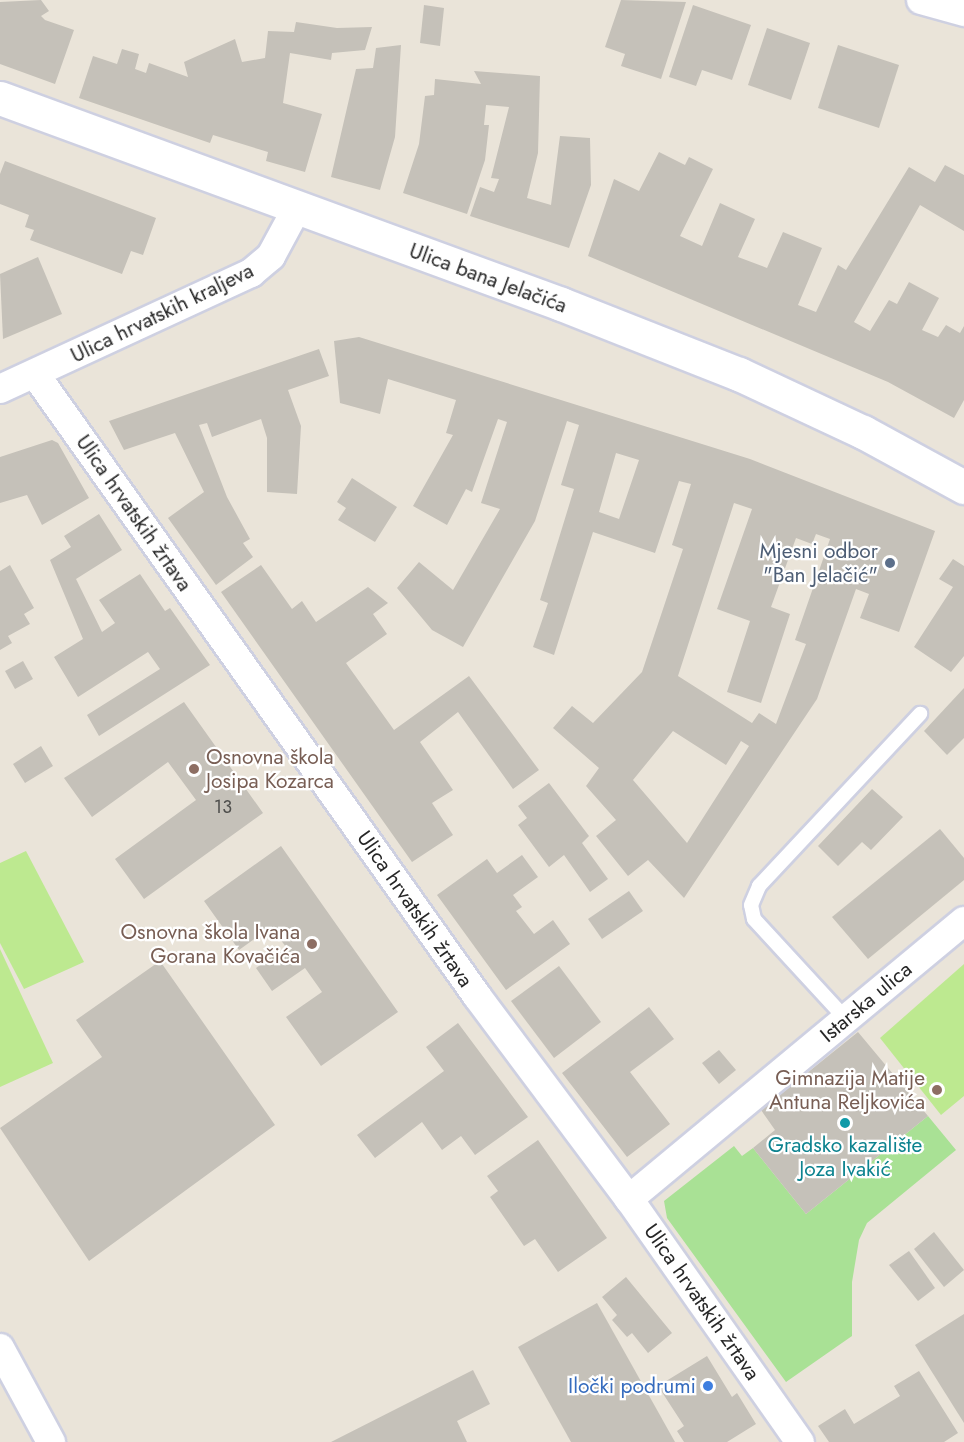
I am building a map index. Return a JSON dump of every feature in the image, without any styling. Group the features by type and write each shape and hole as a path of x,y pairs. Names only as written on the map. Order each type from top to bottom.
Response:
{"main road":[{"name":"Ulica bana Jelačića","path":"0,98 561,304 739,374 863,432 964,487"}],"street":[{"path":"921,0 964,12"},
{"name":"Ulica hrvatskih kraljeva","path":"0,389 251,273 272,256 297,208"},
{"name":"Ulica hrvatskih žrtava","path":"35,374 477,996 629,1199 800,1442"},
{"name":"Istarska ulica","path":"629,1199 964,921"},
{"path":"0,1348 51,1442"}],"lane":[{"path":"846,1019 754,919 751,905 759,886 920,714"}],"green space":[{"path":"26,851 84,962 24,989 0,943 0,863"},
{"path":"0,949 53,1063 0,1087"},
{"name":"Gimnazija Matije Antuna Reljkovića","path":"964,964 964,1096 941,1115 880,1038"},
{"path":"928,1116 956,1150 867,1223 859,1240 852,1282 852,1336 786,1382 667,1218 664,1201 734,1146 742,1156 753,1148 806,1214"}],"building":[{"path":"41,0 49,11 41,16 45,20 74,30 55,84 0,64 0,2"},
{"path":"621,0 686,2 661,79 621,66 625,54 605,47"},
{"path":"424,5 444,8 440,46 420,43"},
{"path":"693,5 751,25 732,80 702,70 696,86 669,77"},
{"path":"296,22 337,28 372,27 365,50 332,53 331,60 290,53 283,103 322,114 305,172 266,161 268,152 213,135 210,143 79,98 93,56 117,64 122,49 139,54 135,69 146,73 149,63 188,77 184,62 235,39 242,62 265,58 268,31 294,32"},
{"path":"767,28 810,43 791,100 748,85"},
{"path":"401,45 395,137 380,190 331,177 356,69 373,68 376,48"},
{"path":"838,45 899,65 879,128 818,108"},
{"path":"474,71 540,76 538,153 527,198 551,205 560,136 590,138 591,185 569,248 470,216 480,187 494,192 499,179 491,178 509,107 486,105 484,125 489,125 485,160 467,214 403,193 419,144 425,96 434,95 435,79 481,84"},
{"path":"659,152 685,165 689,157 713,169 680,236 702,246 720,203 755,219 738,257 767,268 783,232 822,248 798,305 816,312 838,265 846,270 909,167 935,182 945,165 964,175 964,231 920,205 854,322 870,331 889,300 897,304 909,282 939,298 922,330 938,337 946,325 960,333 964,326 964,400 954,418 888,382 588,256 614,179 639,191"},
{"path":"5,161 156,218 143,255 131,251 122,274 30,240 34,230 25,227 29,215 0,204 0,174"},
{"path":"38,257 62,314 3,339 0,274"},
{"path":"359,337 750,459 935,531 899,632 860,618 869,594 856,589 817,699 684,898 648,860 628,876 596,836 616,820 586,786 599,768 553,728 572,706 593,723 642,672 683,549 672,545 691,484 679,481 655,553 593,532 554,655 533,647 548,603 540,600 574,489 561,485 579,425 567,421 535,521 463,647 432,630 397,588 419,562 453,590 500,509 481,503 507,422 498,419 472,492 466,489 447,525 413,506 453,435 446,433 456,400 388,379 380,414 340,403 334,341","holes":["616,453 639,460 619,519 599,512","734,503 752,509 717,609 750,621 727,692 761,703 790,614 771,607 796,538 812,544 816,534 830,539 795,640 806,644 776,724 759,713 752,723 678,676","673,731 726,765 741,741 749,746 687,843 633,780"]},
{"path":"319,349 329,376 288,390 301,426 297,494 267,492 267,438 261,419 212,437 207,423 199,425 227,497 250,539 243,543 253,557 216,585 168,518 204,492 175,433 124,450 109,421"},
{"path":"52,440 58,443 89,498 42,525 27,495 0,503 0,457"},
{"path":"352,478 397,507 375,542 338,520 346,508 337,502"},
{"path":"99,514 122,550 76,579 102,632 115,623 99,600 140,574 165,611 170,608 210,665 99,736 87,715 160,669 148,652 78,697 54,657 83,639 50,560 71,547 64,536"},
{"path":"953,559 964,566 964,656 951,672 914,647 953,587 939,579"},
{"path":"10,565 34,608 24,614 30,624 8,636 12,643 0,650 0,571"},
{"path":"261,565 292,609 302,601 316,622 368,587 388,603 373,614 387,634 346,663 394,730 469,676 539,770 513,789 458,712 420,742 453,790 432,803 453,835 412,862 221,592"},
{"path":"23,661 33,679 15,689 5,671"},
{"path":"964,688 964,738 947,755 924,731"},
{"path":"184,702 263,813 144,899 115,859 196,800 168,762 92,817 64,778"},
{"path":"41,746 53,766 25,783 13,764"},
{"path":"549,783 589,836 582,843 608,879 590,892 564,855 549,867 518,825 527,818 518,806"},
{"path":"872,789 903,817 871,850 862,842 838,866 818,846"},
{"path":"940,829 964,858 964,880 868,959 832,917"},
{"path":"281,846 398,1012 321,1066 286,1017 322,992 305,968 272,991 256,968 286,947 271,927 239,950 204,901"},
{"path":"522,855 538,877 513,895 522,907 516,911 534,934 553,920 570,944 506,990 437,895 487,859 497,873"},
{"path":"629,891 643,911 602,939 588,919"},
{"path":"160,961 275,1125 89,1261 0,1128 102,1057 76,1020"},
{"path":"559,966 601,1022 554,1058 511,1001"},
{"path":"649,1007 674,1039 630,1072 670,1124 627,1157 562,1073"},
{"path":"458,1023 528,1117 475,1155 461,1136 442,1150 422,1122 375,1158 357,1135 444,1071 426,1047"},
{"name":"Gradsko kazalište Joza Ivakić","path":"858,1032 928,1116 806,1214 753,1148 775,1130 761,1110"},
{"path":"719,1050 736,1070 719,1084 702,1063"},
{"path":"538,1140 607,1238 558,1272 535,1239 524,1246 490,1197 498,1191 487,1176"},
{"path":"934,1232 964,1270 944,1287 914,1249"},
{"path":"909,1251 935,1288 918,1301 889,1265"},
{"path":"626,1277 672,1333 648,1353 632,1333 627,1337 612,1320 617,1315 602,1297"},
{"path":"597,1303 675,1442 571,1442 518,1347"},
{"path":"964,1314 964,1423 915,1345"},
{"path":"707,1356 732,1397 737,1393 756,1424 727,1442 684,1442 677,1431 684,1426 658,1386"},
{"path":"473,1370 490,1404 457,1421 467,1442 331,1442"},
{"path":"919,1371 958,1433 944,1442 829,1442 818,1426 845,1409 854,1424 900,1396 894,1386"}],"place":[{"name":"Mjesni odbor \"Ban Jelačić\"","path":"890,563"},
{"name":"Osnovna škola Josipa Kozarca","path":"194,769"},
{"name":"Osnovna škola Ivana Gorana Kovačića","path":"312,944"},
{"name":"Gimnazija Matije Antuna Reljkovića","path":"937,1090"},
{"name":"Gradsko kazalište Joza Ivakić","path":"845,1123"},
{"name":"Iločki podrumi","path":"708,1386"}]}
